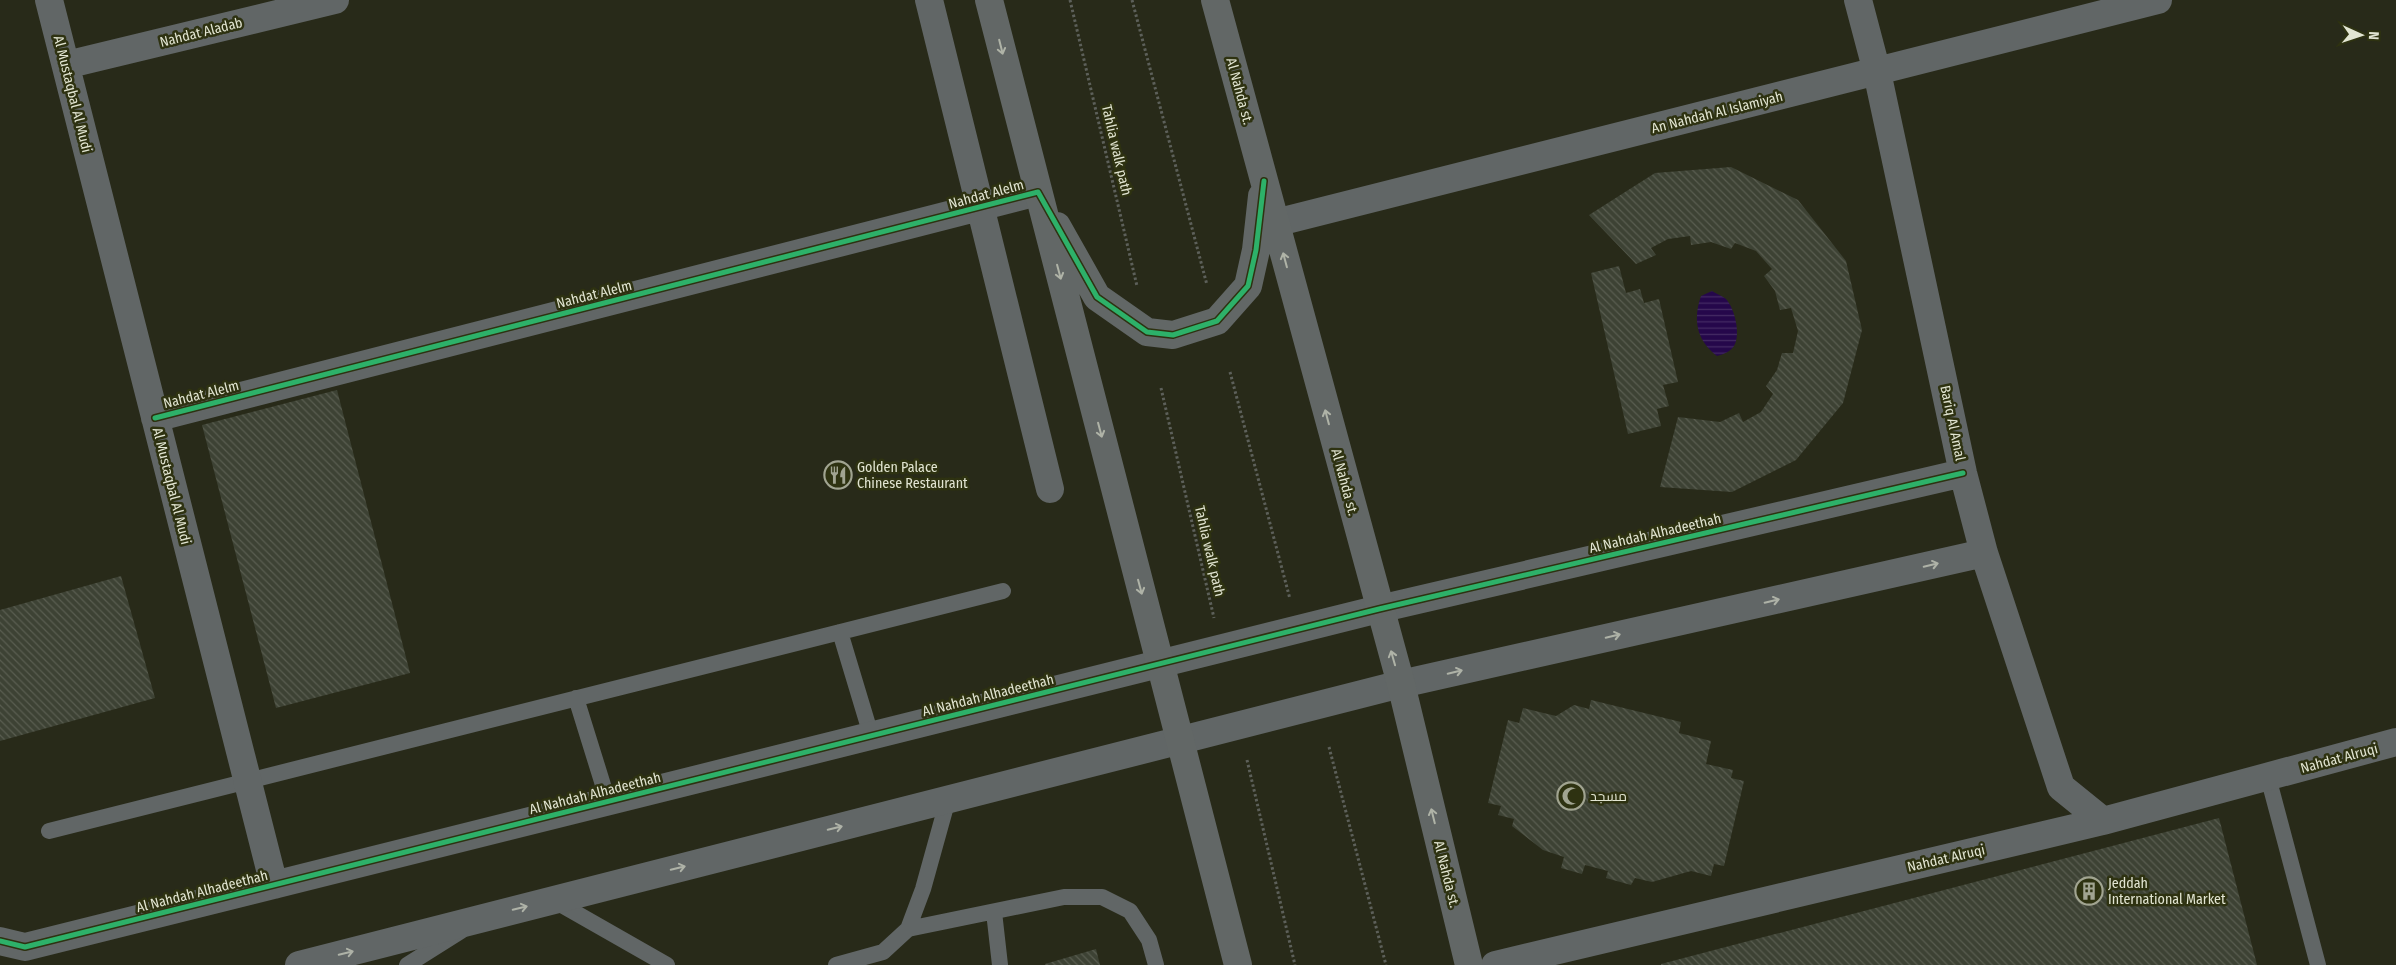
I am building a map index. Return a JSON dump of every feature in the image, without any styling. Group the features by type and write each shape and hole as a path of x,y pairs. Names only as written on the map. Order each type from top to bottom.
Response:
{"street":[{"name":"Al Mustaqbal Al Mudi","path":"49,0 274,885"},
{"name":"Nahdat Aladab","path":"66,65 335,0"},
{"path":"929,0 1050,489"},
{"path":"988,0 1238,965"},
{"name":"Al Nahda st.","path":"1216,0 1400,684 1470,965"},
{"name":"Bariq Al Amal","path":"1858,0 1877,72 1963,473 1984,553 2062,787 2103,821"},
{"name":"An Nahdah Al Islamiyah","path":"1275,223 2158,0"},
{"path":"1038,192 1097,297 1147,332 1173,335 1217,321 1248,286 1256,250 1264,181"},
{"name":"Nahdat Alelm","path":"155,418 1038,192"},
{"name":"Al Nahdah Alhadeethah","path":"0,941 26,947 1379,609 1963,473"},
{"path":"299,965 1400,684 1984,553"},
{"name":"Nahdat Alruqi","path":"1495,965 2103,821 2396,742"}],"lane":[{"path":"49,830 1003,591"},
{"path":"840,632 871,735"},
{"path":"576,698 608,801"},
{"path":"2268,777 2318,965"},
{"path":"836,965 883,952 908,929 923,889 948,799"},
{"path":"908,929 1064,897 1102,897 1130,911 1149,940 1156,965"},
{"path":"553,900 667,965"},
{"path":"994,912 1000,965"},
{"path":"407,965 482,918"}],"path":[{"path":"1132,0 1209,292"},
{"path":"1230,372 1290,601"},
{"path":"1329,747 1386,965"},
{"path":"1248,760 1295,965"}],"shaded area":[{"path":"1712,291 1725,298 1729,303 1737,329 1734,346 1731,350 1717,356 1710,350 1701,336 1697,321 1701,296"}],"building":[{"path":"1731,167 1798,200 1846,261 1862,330 1843,403 1796,460 1732,492 1660,487 1678,417 1720,422 1739,413 1743,422 1761,412 1773,394 1766,386 1777,370 1782,353 1793,353 1798,331 1791,308 1780,310 1775,291 1764,276 1772,269 1756,251 1735,243 1731,249 1711,242 1691,245 1690,236 1668,239 1651,248 1656,255 1636,264 1589,215 1655,173"},
{"path":"1619,266 1626,293 1640,289 1644,303 1659,299 1678,382 1663,385 1669,406 1657,409 1661,426 1628,434 1591,273"},
{"path":"337,390 410,673 276,708 202,425"},
{"path":"121,576 155,698 0,741 0,610"},
{"path":"1591,700 1681,722 1679,733 1711,741 1706,764 1733,770 1731,778 1744,781 1724,866 1714,864 1711,876 1691,871 1652,882 1635,878 1631,885 1606,878 1608,871 1585,865 1582,874 1561,868 1564,857 1543,850 1512,826 1514,819 1498,815 1501,806 1488,803 1508,720 1519,723 1523,708 1556,716 1574,705 1589,709"},
{"name":"Jeddah International Market","path":"2219,818 2257,965 1661,965 1661,964"},
{"path":"1096,949 1100,965 1045,965 1045,964"}],"cycle path":[{"path":"155,418 1038,192 1097,297 1147,332 1173,335 1217,321 1248,286 1256,250 1264,181"},
{"path":"0,941 25,947 1379,609 1963,473"}],"place":[{"name":"Golden Palace Chinese Restaurant","path":"838,475"},
{"name":"مسجد","path":"1571,796"},
{"name":"Jeddah International Market","path":"2089,891"}]}
